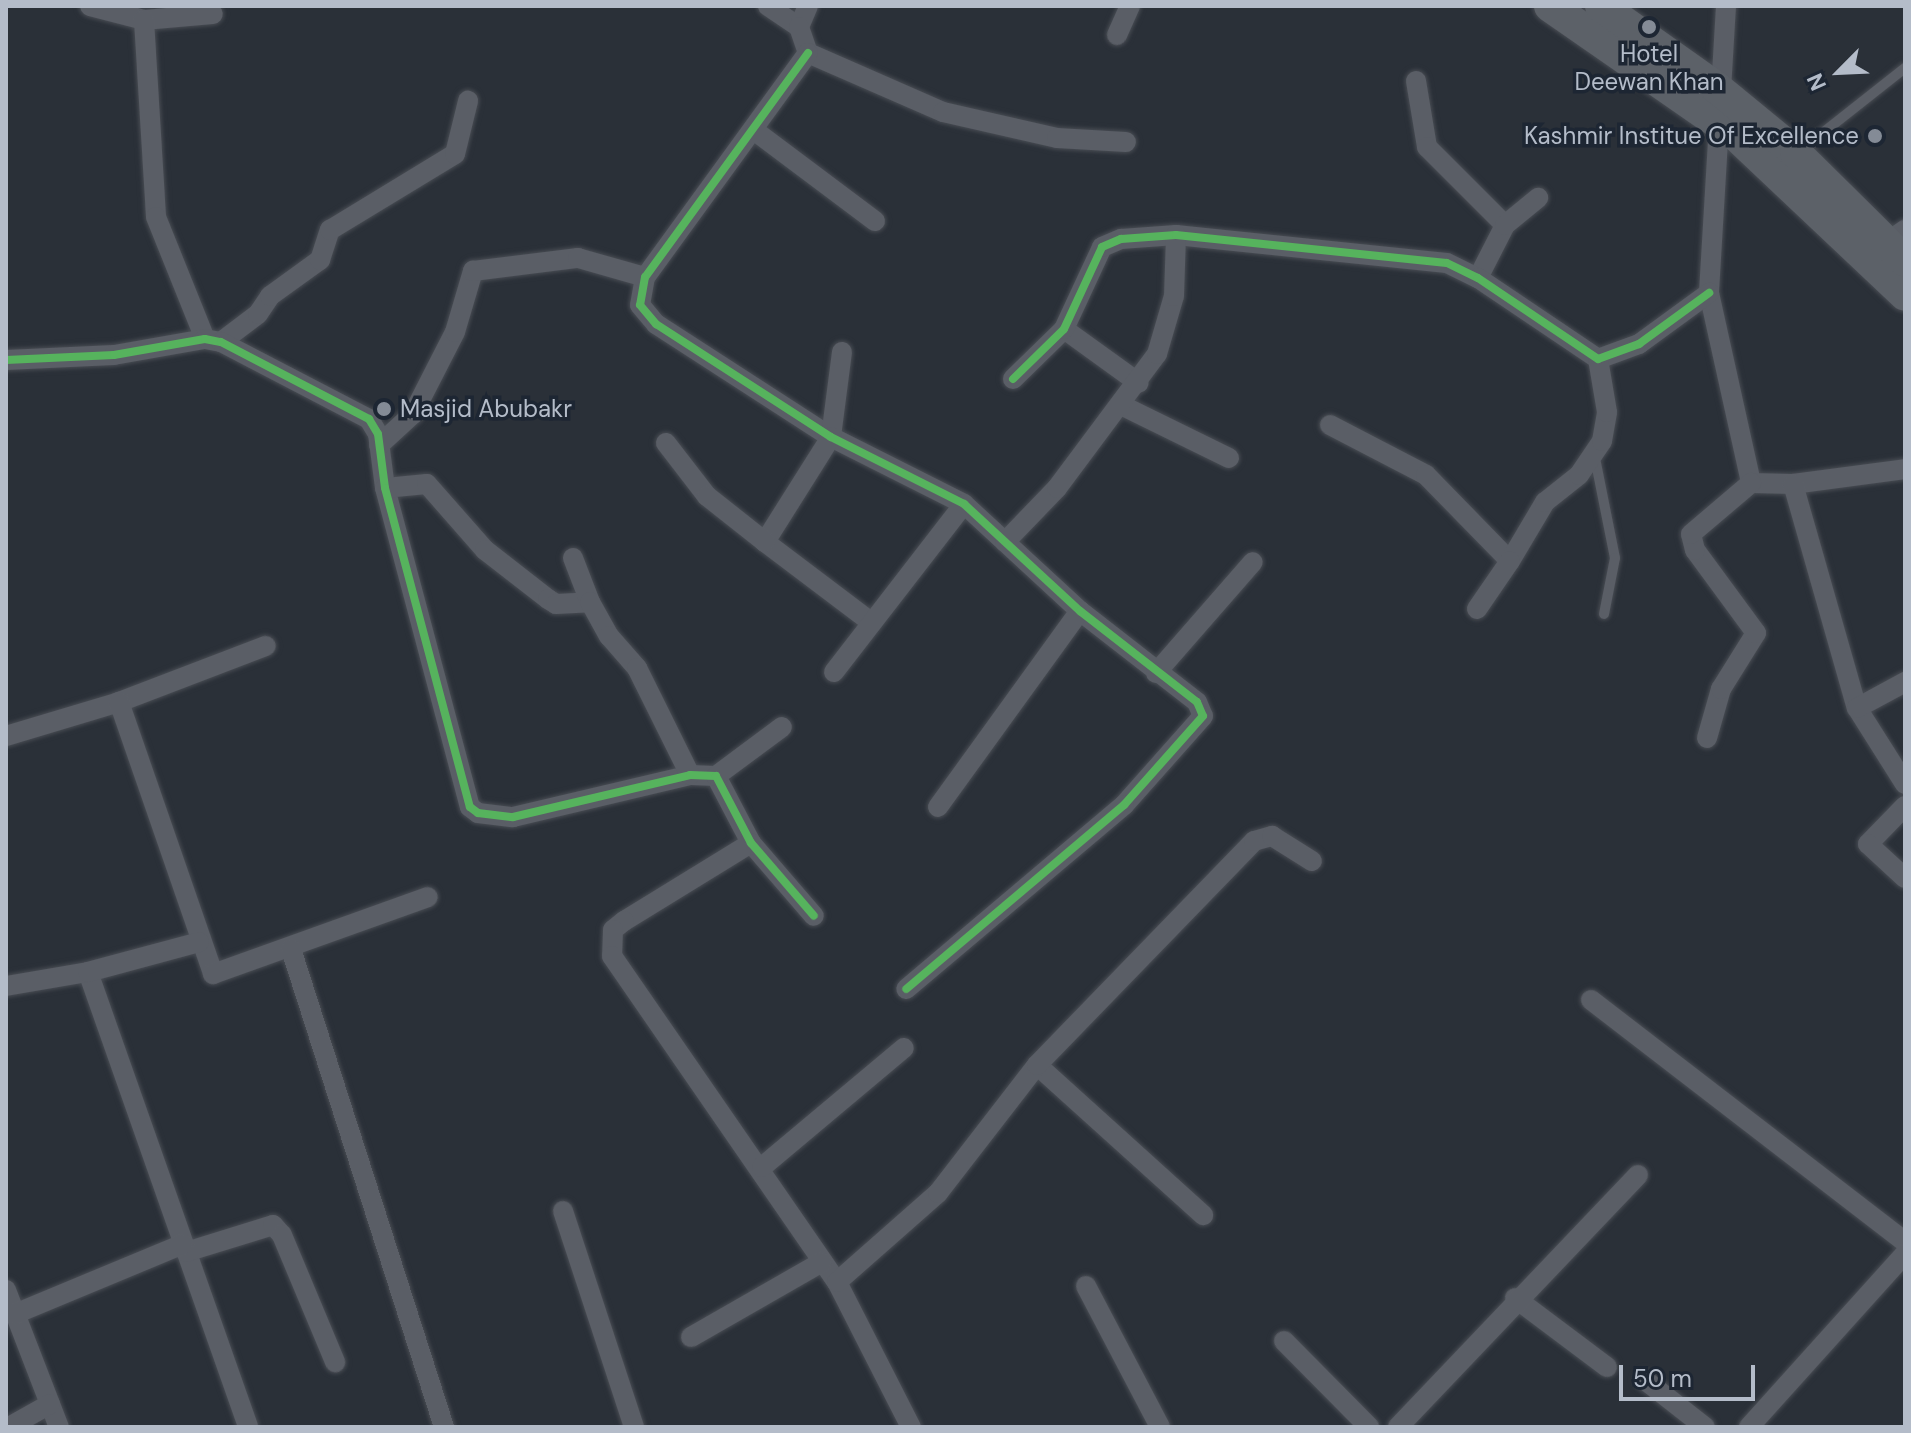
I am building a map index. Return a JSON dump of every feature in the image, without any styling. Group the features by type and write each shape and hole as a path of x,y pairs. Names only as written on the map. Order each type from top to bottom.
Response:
{"main road":[{"path":"1550,6 1717,122 1905,295"},
{"path":"1601,6 1717,88 1899,244"}],"street":[{"path":"90,6 144,20 213,14"},
{"path":"768,6 799,27 808,53 981,124 1057,138 1126,142"},
{"path":"799,27 808,6"},
{"path":"1117,35 1130,6"},
{"path":"1726,6 1717,88 1709,293 1751,483"},
{"path":"144,20 156,217 213,340 369,419 379,445 385,488 470,807 478,813 513,817 690,775 716,776 782,727"},
{"path":"808,53 755,131 645,277 640,305 656,324 831,437 964,504 1080,611 1197,702 1203,716 1200,724 1124,805 906,989"},
{"path":"1416,81 1427,147 1505,225"},
{"path":"6,360 114,355 213,340 258,314 270,296 320,260 330,230 455,154 468,101"},
{"path":"755,131 875,221"},
{"path":"1478,278 1505,225 1538,198"},
{"path":"1005,542 1057,488 1123,406 1157,354 1171,311 1176,235"},
{"path":"1013,379 1064,329 1102,247 1121,239 1176,235 1447,263 1478,278 1598,359 1608,426 1595,458 1545,502 1477,609"},
{"path":"379,445 413,414 455,332 473,271 578,258 645,277"},
{"path":"1598,359 1639,344 1709,293"},
{"path":"1064,329 1139,383"},
{"path":"765,542 831,437 842,352"},
{"path":"1123,406 1229,458"},
{"path":"1330,425 1426,475 1510,561"},
{"path":"666,443 707,496 872,623"},
{"path":"1707,738 1721,689 1756,633 1695,550 1691,534 1751,483 1793,484 1905,469"},
{"path":"385,488 427,484 468,534 548,599 556,604 590,602"},
{"path":"1793,484 1857,708 1905,784"},
{"path":"834,672 964,504"},
{"path":"573,558 590,602 609,636 637,668 690,775"},
{"path":"1156,673 1253,562"},
{"path":"938,807 1080,611"},
{"path":"6,736 119,702 266,646"},
{"path":"1857,708 1905,682"},
{"path":"119,702 209,970 218,974 428,897"},
{"path":"716,776 751,843 814,916"},
{"path":"1905,806 1868,844 1905,878"},
{"path":"837,1282 938,1193 1037,1065 1260,836 1272,836 1312,861"},
{"path":"751,843 624,921 609,944 612,956 762,1167 837,1282 904,1425"},
{"path":"6,986 88,972 199,942"},
{"path":"291,949 444,1427"},
{"path":"88,972 248,1427"},
{"path":"1591,1000 1905,1242"},
{"path":"762,1167 904,1048"},
{"path":"1037,1065 1203,1215"},
{"path":"1398,1427 1515,1298 1638,1175"},
{"path":"563,1211 634,1427"},
{"path":"15,1314 184,1248 273,1225 282,1235 335,1362"},
{"path":"1749,1427 1905,1254"},
{"path":"691,1337 822,1262"},
{"path":"1086,1286 1160,1427"},
{"path":"6,1290 59,1427"},
{"path":"1515,1298 1607,1367"},
{"path":"1284,1341 1369,1427"},
{"path":"1645,1380 1705,1427"},
{"path":"9,1427 50,1404"}],"lane":[{"path":"1796,153 1905,68"},
{"path":"1595,458 1615,558 1604,614"}],"cycle path":[{"path":"808,53 645,277 640,305 656,324 831,437 964,504 1080,611 1197,702 1203,716 1124,805 906,989"},
{"path":"1013,379 1064,329 1102,247 1121,239 1176,235 1447,263 1478,278 1598,359 1639,344 1709,293"},
{"path":"6,360 114,355 205,339 221,342 369,419 378,434 385,488 470,807 478,813 513,817 690,775 716,776 751,843 814,916"}],"place":[{"name":"Hotel Deewan Khan","path":"1649,27"},
{"name":"Kashmir Institue Of Excellence","path":"1875,136"},
{"name":"Masjid Abubakr","path":"384,409"}]}
